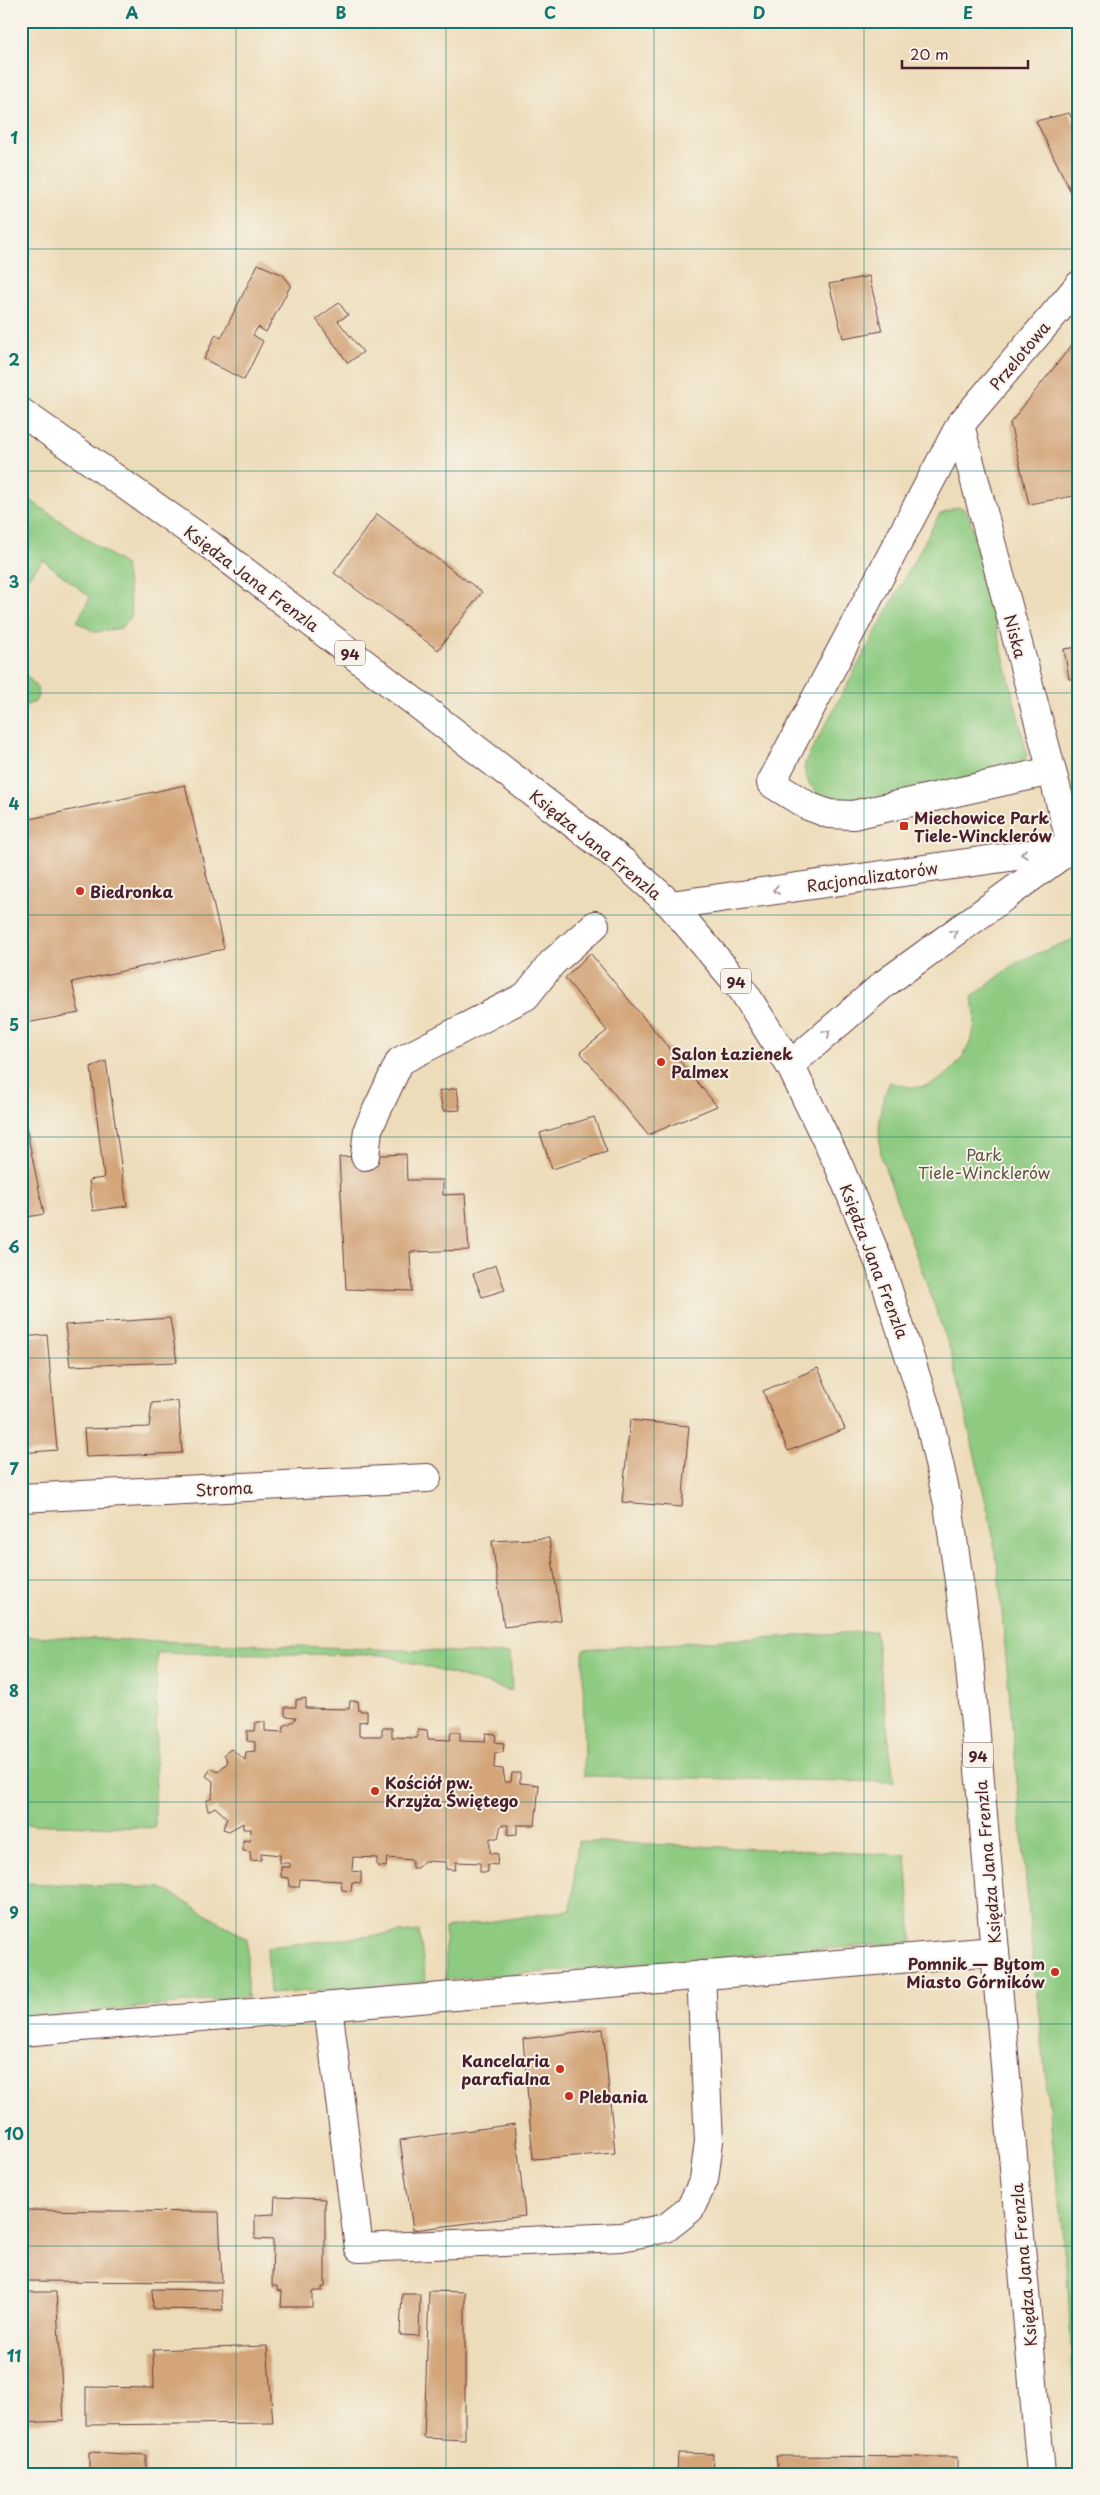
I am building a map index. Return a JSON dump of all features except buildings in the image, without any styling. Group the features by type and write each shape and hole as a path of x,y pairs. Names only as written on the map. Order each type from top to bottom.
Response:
{"main road":[{"name":"Przelotowa","path":"1051,771 853,815 829,814 808,806 772,783 960,425 1079,285"},
{"name":"Księdza Jana Frenzla","path":"21,412 217,551 622,861 671,905 742,989 790,1065 839,1166 880,1264 928,1414 948,1504 968,1646 1041,2474"},
{"name":"Niska","path":"960,425 1051,771 1075,847"},
{"name":"Racjonalizatorów","path":"671,905 1075,847"},
{"path":"790,1065 884,984 1075,847"},
{"path":"365,1156 368,1129 400,1061 526,996 552,963 595,925"},
{"name":"Stroma","path":"21,1498 427,1478"},
{"path":"21,2032 995,1951"},
{"path":"328,2007 359,2248 621,2237 666,2228 690,2210 704,2180 709,2141 701,1975"}],"green space":[{"path":"21,494 125,565 132,615 121,628 95,632 77,622 90,597 43,560 21,586"},
{"path":"956,507 963,508 970,518 1027,754 1023,765 859,804 823,799 809,784 804,769 806,761 939,515"},
{"path":"21,671 35,685 38,693 35,702 21,707"},
{"name":"Park Tiele-Wincklerów","path":"1079,937 1078,2474 1068,2286 1033,1958 998,1568 991,1525 951,1352 882,1159 879,1129 883,1101 890,1082 910,1087 926,1086 948,1073 962,1058 974,1030 975,1015 972,997 1019,961"},
{"path":"875,1631 894,1782 584,1776 583,1649"},
{"path":"21,1636 510,1654 512,1691 384,1655 157,1653 155,1828 21,1824"},
{"path":"578,1841 906,1855 912,1942 446,1980 445,1928 571,1910"},
{"path":"21,1883 162,1888 247,1939 247,1997 21,2019"},
{"path":"419,1931 426,1982 270,1994 267,1947"}],"place":[{"name":"Miechowice Park Tiele-Wincklerów","path":"904,826"},
{"name":"Biedronka","path":"80,891"},
{"name":"Salon Łazienek Palmex","path":"661,1062"},
{"name":"Kościół pw. Krzyża Świętego","path":"375,1791"},
{"name":"Pomnik — Bytom Miasto Górników","path":"1055,1972"},
{"name":"Kancelaria parafialna","path":"560,2069"},
{"name":"Plebania","path":"569,2096"}]}
